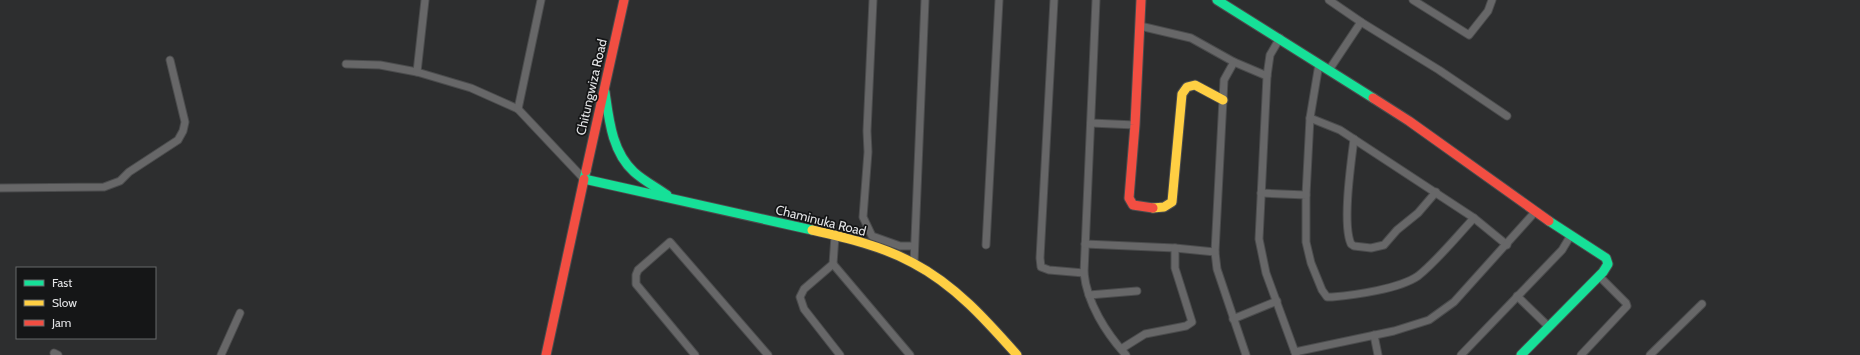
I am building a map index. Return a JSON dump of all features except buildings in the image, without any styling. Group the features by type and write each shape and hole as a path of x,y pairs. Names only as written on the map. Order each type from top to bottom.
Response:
{"street":[{"path":"417,72 425,0"},
{"path":"518,109 541,0"},
{"name":"Chitungwiza Road","path":"549,353 584,179 624,0"},
{"path":"873,0 867,131 868,152 863,218 872,236 900,246 914,246"},
{"path":"914,263 925,0"},
{"path":"986,245 998,0"},
{"path":"1054,0 1040,258 1041,267 1049,270 1084,273"},
{"path":"1096,0 1084,273 1089,295 1094,308 1126,355"},
{"path":"1141,0 1136,125 1130,202 1135,206 1163,208 1172,202 1182,94 1187,87 1195,85 1223,100"},
{"path":"1217,0 1280,38 1409,121 1535,212 1606,258 1608,261 1606,268 1599,276 1521,355"},
{"path":"1329,0 1361,22 1439,70 1507,116"},
{"path":"1413,0 1469,35 1488,11 1492,0"},
{"path":"1329,70 1361,22"},
{"path":"1140,26 1191,38 1234,62 1267,76"},
{"path":"1280,38 1270,55 1267,76 1259,239 1261,256 1296,354 1417,325 1436,316 1454,302 1507,245 1535,212"},
{"path":"0,188 104,187 120,181 129,172 174,143 181,136 184,122 170,60"},
{"path":"1234,62 1224,80 1215,252 1217,269 1246,355"},
{"path":"346,64 380,65 417,72 471,88 518,109 584,179"},
{"path":"1319,64 1310,118 1306,195 1306,242 1311,263 1322,290 1327,297 1332,298 1408,282 1418,276 1474,218"},
{"path":"604,86 611,131 624,158 633,171 673,198"},
{"path":"1310,118 1336,128 1354,139 1474,218 1507,245"},
{"path":"1091,123 1136,125"},
{"path":"1354,139 1349,182 1348,216 1351,244 1354,246 1371,248 1384,245 1397,230 1418,212 1436,192"},
{"name":"Chaminuka Road","path":"584,179 835,236 875,248 914,263 953,288 975,307 1017,355"},
{"path":"1261,193 1306,195"},
{"path":"1461,355 1562,250 1571,235"},
{"path":"835,236 833,264 910,355"},
{"path":"695,355 636,284 638,270 670,242 768,355"},
{"path":"1085,244 1175,248 1215,252"},
{"path":"1121,349 1145,334 1186,326 1192,322 1175,268 1175,248"},
{"path":"833,264 804,289 800,297 804,309 837,354"},
{"path":"1581,355 1627,306 1626,303 1599,276"},
{"path":"1089,295 1137,291"},
{"path":"1517,296 1548,326"},
{"path":"1233,319 1277,301"},
{"path":"1650,355 1702,304"},
{"path":"221,355 240,314"},
{"path":"1374,335 1378,355"}],"traffic: fast":[{"path":"1217,0 1373,98"},
{"path":"605,92 610,124 616,145 621,155 634,172 667,195"},
{"path":"586,171 584,179 812,230"},
{"path":"1521,355 1603,272 1608,264 1606,258 1549,221"}],"traffic: slow":[{"path":"1153,208 1164,207 1172,202 1182,94 1187,87 1195,85 1223,100"},
{"path":"812,230 877,247 901,257 928,272 943,282 969,304 1017,355"}],"traffic: jam":[{"path":"586,171 624,0"},
{"path":"1141,0 1135,125 1129,198 1133,205 1153,208"},
{"path":"1373,98 1409,121 1549,221"},
{"path":"546,355 584,179"}]}
